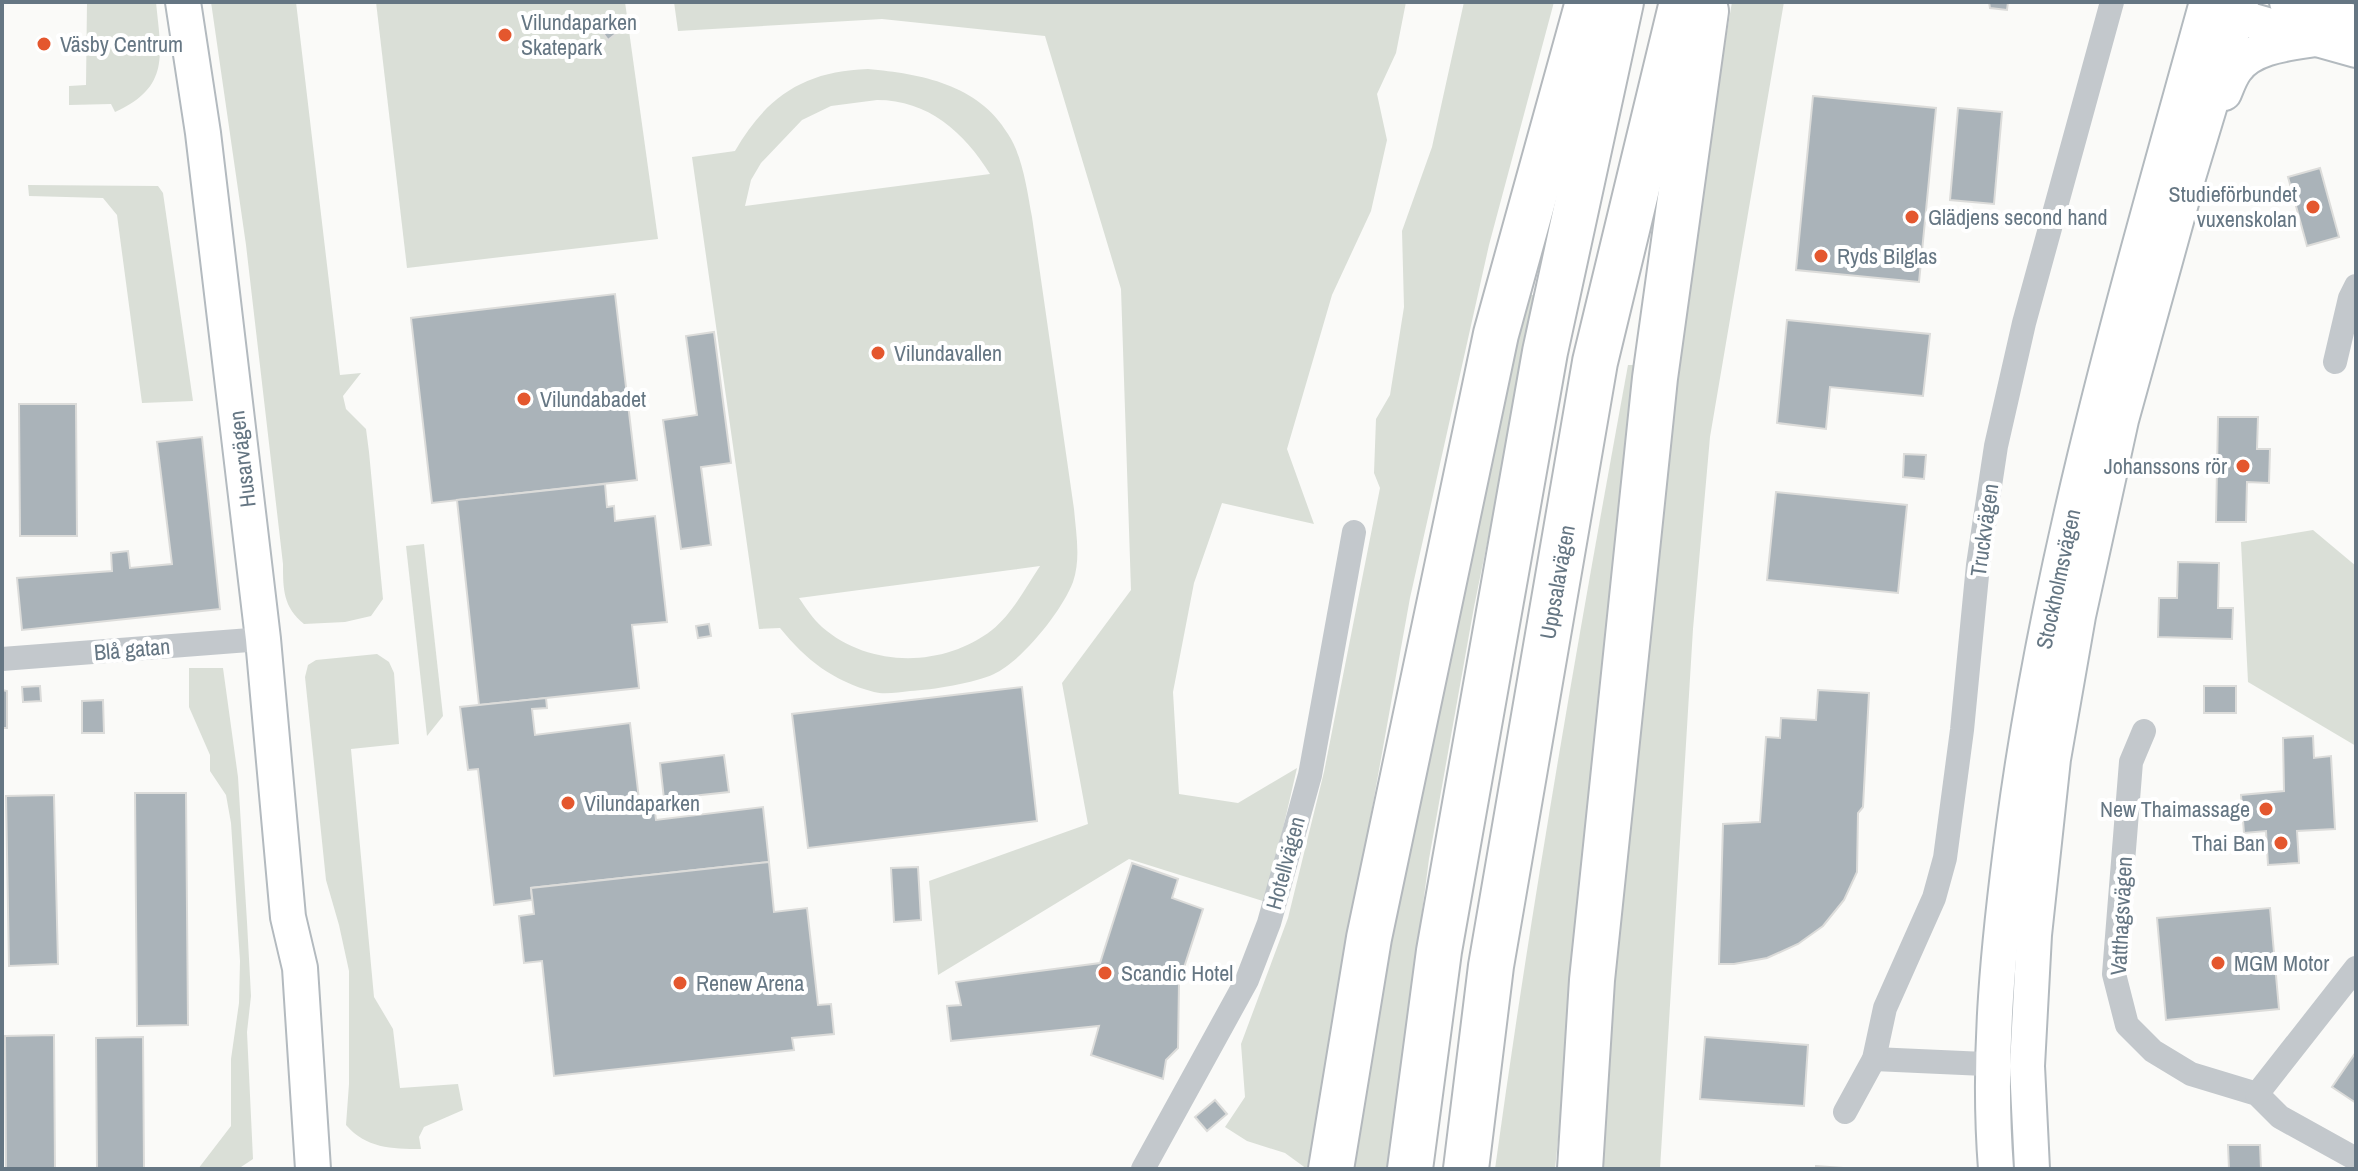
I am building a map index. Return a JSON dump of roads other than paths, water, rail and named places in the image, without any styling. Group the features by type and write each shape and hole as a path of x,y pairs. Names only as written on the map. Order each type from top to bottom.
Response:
{"highway":[{"path":"1331,1169 1369,938 1496,334 1588,2"},
{"path":"1410,1169 1439,951 1542,367 1621,2"},
{"name":"Uppsalavägen","path":"1466,1169 1491,966 1595,362 1682,2"},
{"path":"1580,1169 1592,980 1655,378 1707,2"}],"main road":[{"name":"Husarvägen","path":"183,2 207,163 263,639 288,917 300,968 313,1169"},
{"path":"2287,2 2356,23"},
{"path":"2222,7 2356,50"},
{"name":"Stockholmsvägen","path":"2032,1169 2027,1066 2034,935 2053,759 2078,616 2121,420 2189,174 2222,7"},
{"name":"Stockholmsvägen","path":"1996,1169 1992,1065 2001,923 2024,753 2050,613 2089,437 2147,215 2222,7"},
{"name":"Stockholmsvägen","path":"2189,174 2235,70 2245,59 2281,45 2316,39"},
{"name":"Husarvägen","path":"288,917 282,965 291,1169"}],"street":[{"name":"Truckvägen","path":"1845,1112 1874,1059 1885,1008 1934,898 1945,858 1980,551 1996,446 2024,323 2112,2"},
{"path":"2335,362 2350,298 2356,286"},
{"name":"Hotellvägen","path":"1143,1169 1247,980 1269,923 1310,775 1354,532"},
{"name":"Blå gatan","path":"2,659 263,639"},
{"name":"Vatthagsvägen","path":"2144,731 2131,762 2114,974 2127,1025 2153,1051 2191,1074 2257,1094 2280,1117 2356,1159"},
{"path":"2257,1094 2356,968"},
{"path":"1874,1059 2027,1066"}],"place":[{"name":"Vilundaparken Skatepark","path":"505,35"},
{"name":"Väsby Centrum","path":"44,44"},
{"name":"Studieförbundet vuxenskolan","path":"2313,207"},
{"name":"Glädjens second hand","path":"1912,217"},
{"name":"Ryds Bilglas","path":"1821,256"},
{"name":"Vilundavallen","path":"878,353"},
{"name":"Vilundabadet","path":"524,399"},
{"name":"Johanssons rör","path":"2243,466"},
{"name":"Vilundaparken","path":"568,803"},
{"name":"New Thaimassage","path":"2266,809"},
{"name":"Thai Ban","path":"2281,843"},
{"name":"MGM Motor","path":"2218,963"},
{"name":"Scandic Hotel","path":"1105,973"},
{"name":"Renew Arena","path":"680,983"}]}
